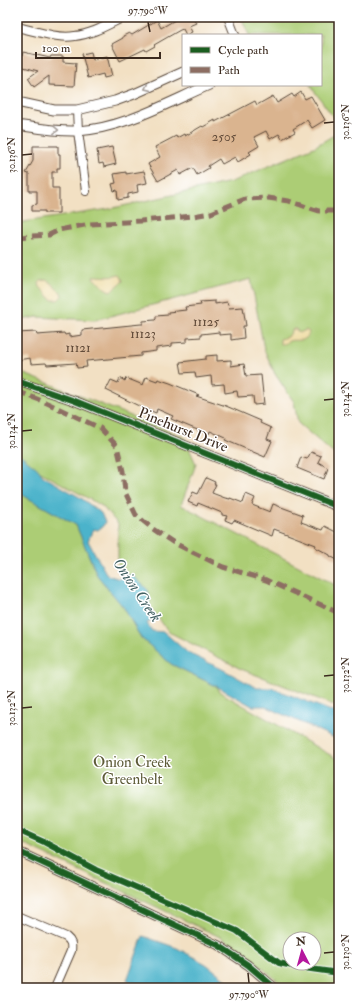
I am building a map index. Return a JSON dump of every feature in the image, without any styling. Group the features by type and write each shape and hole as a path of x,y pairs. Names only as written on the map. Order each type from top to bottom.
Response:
{"street":[{"path":"17,27 62,37 74,37 89,33 124,17"},
{"path":"228,17 235,34"},
{"path":"17,102 54,110 77,110 115,101 182,72"},
{"path":"17,125 49,130 78,131 121,123 207,86"},
{"path":"77,110 78,131 86,190"},
{"name":"Pinehurst Drive","path":"17,381 75,401 339,507"},
{"path":"17,851 218,945 248,965 275,988"},
{"path":"17,916 66,937 70,941 72,946 71,951 55,988"}],"green space":[{"path":"241,17 339,17 339,125 311,86 322,86 322,34 249,34"},
{"path":"339,132 339,453 334,454 298,423 294,402 275,374 264,349 251,279 95,320 37,317 17,321 17,223 109,209 231,182 314,147"},
{"path":"17,371 184,437 196,464 181,505 339,587 339,707 241,669 169,632 118,566 118,524 102,506 17,459"},
{"name":"Onion Creek Greenbelt","path":"17,490 26,497 76,525 97,575 124,608 141,638 171,664 218,687 218,691 339,760 339,988 286,988 245,953 222,938 17,841"}],"sand":[{"path":"119,275 123,281 110,291 93,278 94,276 110,277"},
{"path":"46,280 61,292 62,296 58,300 52,300 40,287 39,283"},
{"path":"293,329 296,329 299,333 306,330 309,332 307,337 304,339 291,340 284,344 280,344 280,339 288,337"}],"water":[{"name":"Onion Creek","path":"17,452 37,468 43,476 81,498 101,513 105,522 98,530 93,529 88,541 107,575 120,579 122,575 132,575 148,590 153,620 147,623 152,631 164,632 188,653 257,688 272,688 339,714 339,740 265,706 252,706 218,687 171,664 141,638 124,608 97,575 76,525 26,497 17,490"},
{"path":"143,936 177,948 206,964 237,988 149,988 127,980"}],"building":[{"path":"174,17 193,17 196,23 189,26 192,32 188,34 186,34 183,29 180,30 146,51 145,49 120,61 112,44 123,38 123,36 129,33 132,35 157,20 161,28 175,20"},
{"path":"23,52 50,58 51,56 63,56 63,62 76,63 74,86 49,85 49,76 34,87 28,78 38,71 20,66"},
{"path":"91,52 93,60 107,56 112,76 104,78 103,74 88,78 82,54"},
{"path":"301,92 305,99 311,96 325,120 312,128 307,120 293,129 295,132 282,139 279,134 270,139 266,131 254,137 259,146 249,152 251,154 238,162 235,157 222,164 219,159 208,166 209,168 197,175 193,168 180,175 178,170 158,181 148,164 160,157 155,147 176,136 177,138 184,134 185,136 202,126 203,127 215,120 215,122 255,101 257,105 273,96 277,103 292,94 294,97"},
{"path":"33,146 58,146 58,154 60,154 60,168 57,168 57,172 52,172 52,188 59,188 59,213 32,211 32,205 37,204 37,191 29,191 29,174 26,173 33,161"},
{"path":"112,147 116,164 104,167 103,163 99,164 97,150"},
{"path":"144,171 147,183 137,185 138,192 128,194 128,198 118,200 117,190 114,191 112,184 116,183 114,174"},
{"path":"215,301 215,304 227,302 229,308 243,307 246,326 243,326 244,338 231,340 231,334 219,335 219,332 201,334 201,337 187,338 187,342 172,343 172,346 156,348 156,351 141,353 141,356 86,361 87,367 77,368 76,363 47,365 46,363 31,364 30,358 18,360 17,333 36,332 37,335 64,333 65,335 69,334 69,337 82,335 82,330 143,324 143,321 155,320 156,316 168,315 168,312 186,310 185,307 201,305 200,302"},
{"path":"217,355 217,361 231,360 231,366 244,364 246,376 261,375 264,404 254,405 253,396 238,397 237,391 225,393 224,384 212,385 211,376 196,378 195,372 182,373 180,362 206,359 206,356"},
{"path":"146,377 157,381 158,379 170,383 199,395 196,396 226,406 261,421 260,423 271,428 267,439 272,441 265,457 225,440 226,438 210,431 209,434 195,429 171,419 173,416 157,409 156,413 106,390 111,380 118,383 120,378 125,381 126,378 143,385"},
{"path":"311,452 321,456 318,462 328,468 324,479 297,468 301,457 307,459"},
{"path":"206,478 215,482 214,484 216,484 212,493 243,503 246,494 255,498 252,505 270,512 273,504 303,515 301,522 323,530 325,526 339,533 339,561 315,547 316,545 274,529 272,536 234,520 232,523 225,520 227,516 222,515 222,513 198,503 197,506 188,502 193,492 198,494"}],"marked path":[{"path":"17,237 49,235 59,230 90,224 193,216 211,213 245,199 268,198 289,201 319,211 339,211"},
{"path":"17,391 47,403 100,428 117,446 123,471 125,492 136,515 153,529 174,543 223,567 266,580 339,613"}],"cycle path":[{"path":"17,381 75,401 339,507"},
{"path":"17,830 44,842 96,870 237,931 279,963 339,973"},
{"path":"17,851 218,945 248,965 275,988"}]}
